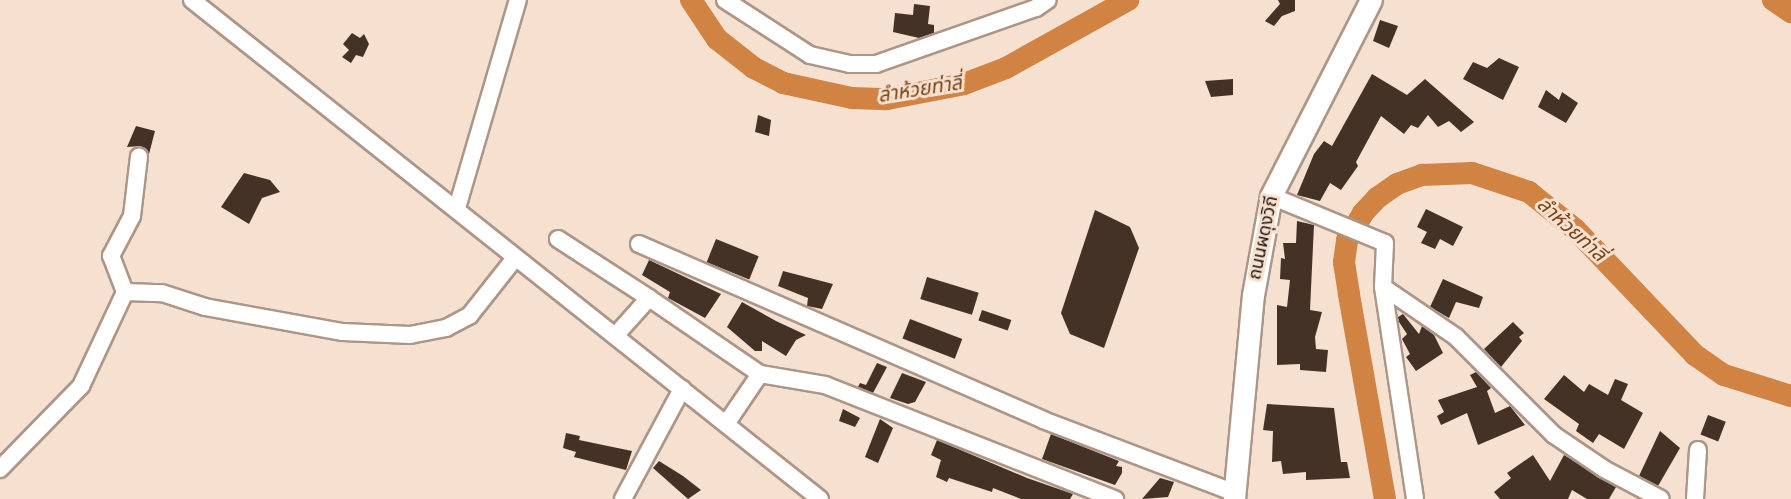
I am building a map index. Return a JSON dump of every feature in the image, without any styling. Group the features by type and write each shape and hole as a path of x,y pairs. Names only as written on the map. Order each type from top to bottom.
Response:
{"main road":[{"name":"ถนนผดุงวิถี","path":"1235,496 1253,295 1280,200 1371,0"}],"street":[{"path":"192,0 457,208 515,258 820,499"},
{"path":"457,208 518,0"},
{"path":"725,0 810,55 850,64 876,64 1036,8 1048,0"},
{"path":"0,469 81,386 125,292 111,256 132,216 139,156"},
{"path":"1280,200 1384,243 1383,287 1414,499"},
{"path":"558,239 760,374 825,386 1079,493 1115,499"},
{"path":"639,244 1032,416 1235,496"},
{"path":"125,292 162,293 205,307 343,332 410,335 446,328 470,315 515,258"},
{"path":"1383,287 1456,337 1554,435 1604,469 1660,499"},
{"path":"615,336 649,298"},
{"path":"726,424 760,374"},
{"path":"623,499 682,389"},
{"path":"1695,499 1698,450"}],"building":[{"path":"1278,0 1295,0 1295,11 1282,16 1274,26 1265,21 1280,4"},
{"path":"914,4 930,6 928,24 934,25 934,33 919,38 893,32 895,13 913,15"},
{"path":"1380,20 1398,26 1389,48 1373,41"},
{"path":"352,33 360,38 364,34 369,44 363,57 356,55 351,63 342,57 349,50 343,44"},
{"path":"1499,58 1519,67 1503,100 1463,79 1473,62 1487,68"},
{"path":"1372,74 1407,95 1425,79 1474,122 1461,132 1449,121 1438,127 1428,115 1418,128 1411,125 1404,134 1381,116 1356,162 1358,166 1341,190 1330,183 1320,201 1297,195 1314,154 1324,141 1332,146"},
{"path":"1233,79 1233,95 1211,97 1205,81"},
{"path":"1546,90 1559,100 1562,92 1578,103 1566,123 1538,107"},
{"path":"758,115 771,120 769,136 755,132"},
{"path":"136,126 155,131 149,154 141,146 127,147"},
{"path":"244,173 270,180 280,192 262,198 249,224 221,207"},
{"path":"1426,209 1463,227 1453,246 1440,239 1435,249 1421,243 1427,232 1417,227"},
{"path":"1095,210 1130,227 1139,248 1104,348 1070,334 1061,313"},
{"path":"1297,221 1314,225 1310,310 1322,312 1315,337 1316,349 1328,350 1326,372 1300,370 1300,364 1277,365 1277,305 1287,307 1290,280 1280,279 1281,258 1285,259 1283,243 1296,243"},
{"path":"716,239 759,256 749,279 707,262"},
{"path":"649,260 721,294 705,318 668,298 670,292 642,275"},
{"path":"783,271 833,284 822,309 807,306 808,298 778,286"},
{"path":"927,277 979,293 972,315 920,299"},
{"path":"1443,279 1483,297 1479,308 1456,302 1449,318 1430,307"},
{"path":"742,302 806,335 796,340 786,356 762,341 762,351 755,351 727,327"},
{"path":"982,310 1011,320 1008,330 978,320"},
{"path":"1403,314 1419,334 1422,326 1434,335 1443,353 1416,371 1406,357 1410,354 1402,339 1407,334 1398,317"},
{"path":"910,319 962,339 955,359 902,339"},
{"path":"1513,322 1524,333 1519,337 1522,341 1501,367 1484,349"},
{"path":"877,363 887,367 873,393 858,387 860,383 866,385"},
{"path":"1476,372 1491,388 1487,391 1495,413 1510,406 1525,425 1478,445 1467,413 1441,425 1437,416 1444,412 1438,400 1477,387 1470,375"},
{"path":"902,373 926,382 915,402 908,404 890,398"},
{"path":"1564,375 1584,392 1589,384 1608,395 1615,379 1628,384 1621,400 1643,413 1624,449 1599,434 1593,443 1576,431 1579,424 1544,399"},
{"path":"1267,404 1334,408 1341,462 1347,462 1350,478 1306,480 1306,472 1283,474 1281,461 1272,462 1273,431 1263,430"},
{"path":"843,409 860,418 855,427 839,421"},
{"path":"1708,415 1726,422 1718,441 1700,435"},
{"path":"880,419 893,428 878,463 865,457"},
{"path":"1660,431 1680,448 1658,486 1639,476"},
{"path":"566,433 580,436 579,440 632,451 626,470 574,457 576,452 563,448"},
{"path":"1051,434 1119,461 1116,466 1122,467 1122,473 1115,485 1042,459"},
{"path":"937,440 1027,478 1073,494 1070,499 1021,499 993,488 992,492 949,478 947,482 936,477 941,460 931,455"},
{"path":"1533,455 1550,481 1564,455 1616,487 1609,499 1587,499 1572,490 1568,499 1500,499 1494,492 1511,478 1507,473"},
{"path":"659,461 701,490 688,499 653,468"},
{"path":"1160,478 1174,482 1168,497 1142,499"}],"waterway":[{"name":"ลำห้วยท่าลี่","path":"691,0 717,39 754,68 783,83 852,98 887,99 964,84 1006,68 1128,0"},
{"name":"ลำห้วยท่าลี่","path":"1773,0 1791,12"},
{"name":"ลำห้วยท่าลี่","path":"1385,499 1344,262 1347,240 1363,213 1377,198 1397,184 1422,175 1472,173 1529,192 1575,229 1695,355 1724,375 1791,396"}]}
